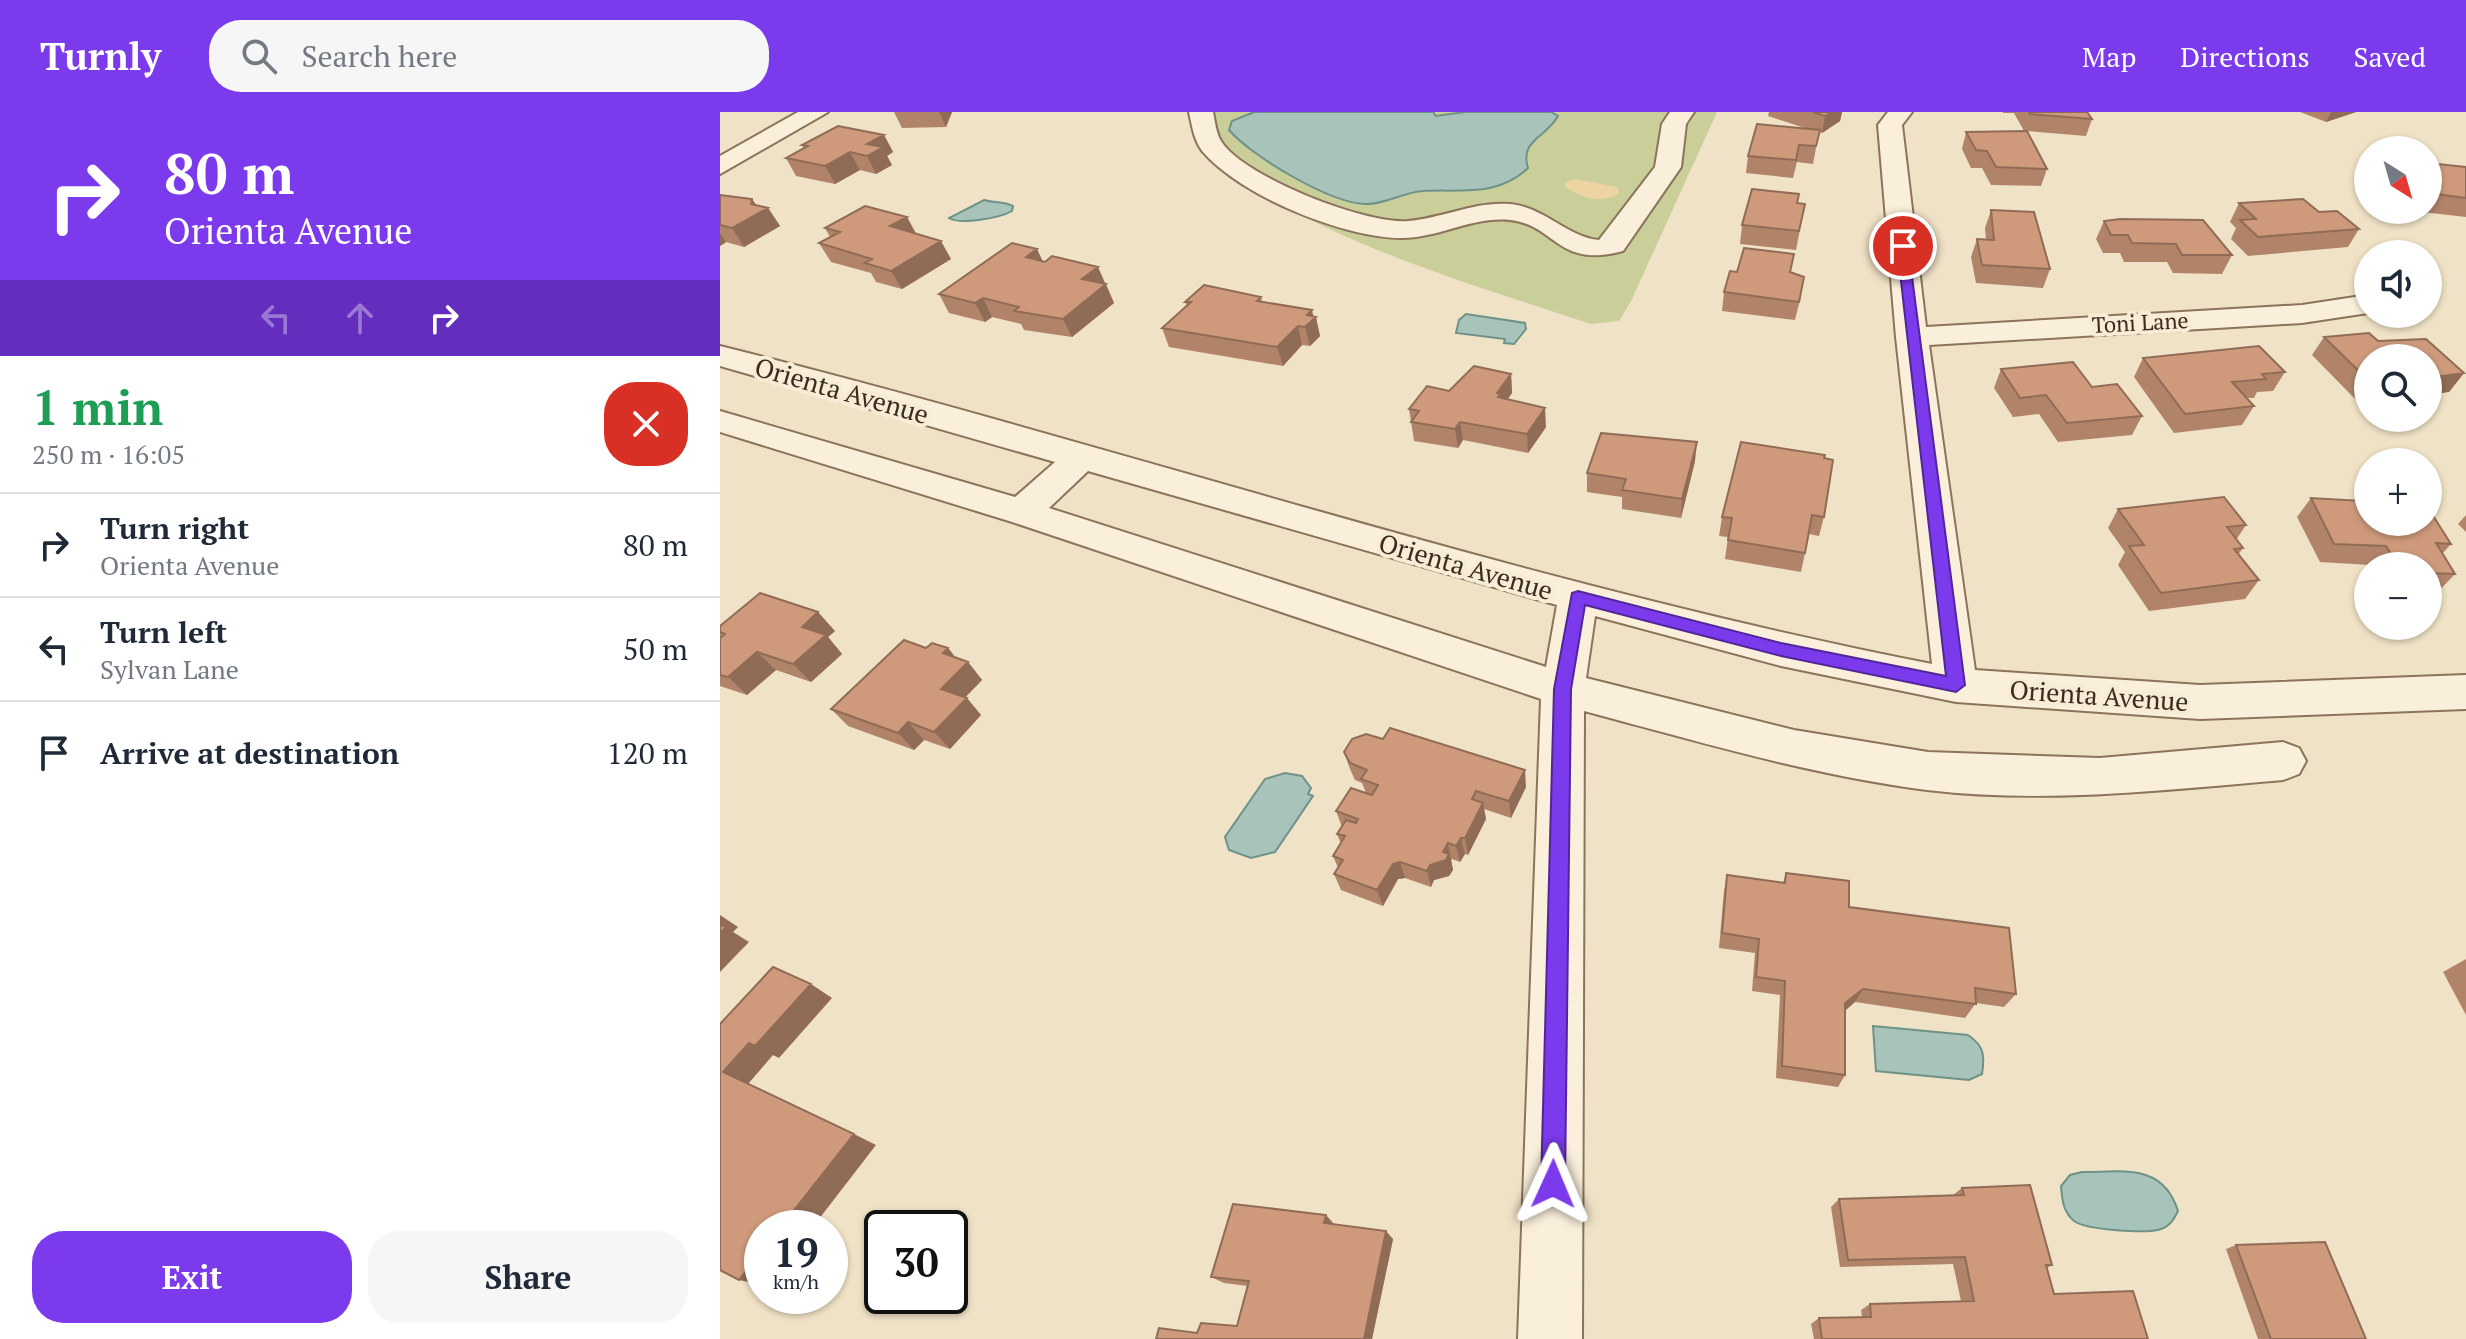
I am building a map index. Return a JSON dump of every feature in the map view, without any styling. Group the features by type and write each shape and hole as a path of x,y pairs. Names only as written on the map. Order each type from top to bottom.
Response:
{"street":[{"path":"720,166 816,112"},
{"path":"1201,112 1211,146 1272,189 1363,228 1405,230 1502,210 1528,214 1582,247 1600,251 1613,245 1668,167 1674,124 1682,112"},
{"path":"1900,112 1890,125 1912,337 1956,685"},
{"name":"Toni Lane","path":"1912,337 2302,314 2354,306"},
{"name":"Orienta Avenue","path":"720,356 1578,597 1781,650 1956,685 2200,702 2466,692"},
{"path":"720,421 1022,512 1563,689 1794,748 1928,771 2100,777 2283,761"},
{"path":"1022,512 1082,457"},
{"path":"1550,1339 1563,689 1578,597"}],"green space":[{"path":"1193,112 1717,112 1631,301 1619,321 1591,324 1388,254 1291,210 1200,152"}],"sand":[{"path":"1575,179 1618,187 1619,194 1605,199 1585,197 1565,187 1565,183"}],"water":[{"path":"1254,112 1433,112 1436,116 1465,112 1551,112 1558,116 1527,151 1528,168 1504,184 1478,190 1416,192 1369,204 1335,197 1294,178 1240,141 1229,130 1232,121"},
{"path":"984,200 1010,204 1012,211 980,220 949,218"},
{"path":"1466,314 1525,323 1526,329 1514,344 1504,343 1505,339 1456,333 1459,320"},
{"path":"1285,773 1302,776 1311,788 1308,794 1313,796 1275,852 1251,858 1229,850 1225,837 1265,779"},
{"path":"1873,1026 1968,1035 1982,1052 1982,1074 1969,1080 1876,1071"},
{"path":"2127,1172 2152,1178 2163,1185 2178,1211 2167,1226 2154,1230 2117,1230 2081,1224 2074,1221 2065,1209 2061,1186 2070,1175"}],"building":[{"path":"2087,112 2092,119 2030,114"},
{"path":"1757,124 1820,130 1816,146 1799,145 1796,160 1748,156"},
{"path":"838,126 884,135 867,144 883,147 867,156 850,152 825,166 786,158 808,146 802,145"},
{"path":"2027,131 2047,169 1996,167 1987,151 1976,150 1966,132"},
{"path":"2442,164 2466,167 2466,198 2442,195"},
{"path":"1752,189 1799,194 1797,203 1805,204 1799,231 1742,225"},
{"path":"720,195 752,199 751,204 768,208 732,228 720,225"},
{"path":"2303,199 2319,212 2337,211 2359,229 2258,237 2240,220 2256,219 2239,203"},
{"path":"865,206 907,217 890,226 941,241 891,271 865,263 872,259 819,243 840,232 825,228"},
{"path":"1991,210 2034,212 2050,269 1982,265 1977,239 1994,240"},
{"path":"2203,220 2232,255 2182,255 2176,244 2132,243 2128,235 2111,235 2104,221"},
{"path":"1012,243 1037,249 1026,257 1045,262 1052,256 1098,267 1082,279 1106,284 1063,319 1014,311 1019,307 983,298 975,303 939,294"},
{"path":"1744,248 1794,254 1790,272 1804,277 1799,302 1724,292 1730,271 1737,272"},
{"path":"1204,285 1261,297 1257,301 1312,310 1307,315 1316,317 1305,327 1298,326 1277,347 1162,328 1191,302 1185,302"},
{"path":"2369,333 2378,341 2426,339 2432,344 2354,344 2354,366 2324,337"},
{"path":"2259,346 2285,372 2262,374 2266,379 2232,382 2254,406 2185,414 2143,358"},
{"path":"2442,353 2464,373 2442,376"},
{"path":"2073,362 2092,387 2117,384 2142,416 2067,423 2046,395 2020,398 2001,369"},
{"path":"1474,366 1511,374 1497,393 1500,394 1498,397 1545,408 1527,434 1460,422 1455,429 1411,422 1419,411 1409,409 1427,386 1449,391"},
{"path":"1601,433 1697,442 1682,499 1622,490 1626,479 1587,473"},
{"path":"1741,442 1825,455 1824,458 1833,460 1824,517 1812,515 1805,553 1728,540 1732,518 1722,517"},
{"path":"2224,497 2246,525 2227,527 2243,548 2234,549 2259,580 2161,593 2129,546 2144,545 2118,509"},
{"path":"2311,498 2354,501 2354,536 2442,536 2442,530 2451,544 2436,543 2442,552 2390,552 2386,546 2334,544"},
{"path":"2442,553 2455,574 2442,574"},
{"path":"760,593 818,612 802,627 826,635 793,664 757,652 728,677 720,675 720,638 725,634 720,632 720,626"},
{"path":"904,640 926,648 932,643 948,648 943,653 968,662 941,689 967,698 934,732 908,722 898,733 831,709"},
{"path":"1390,728 1525,770 1509,801 1476,791 1472,799 1483,803 1465,838 1461,838 1456,846 1448,843 1443,852 1449,854 1446,860 1430,865 1427,871 1400,862 1393,864 1377,890 1334,874 1343,860 1333,856 1345,836 1337,834 1346,820 1356,823 1358,819 1336,811 1351,788 1372,795 1378,785 1361,779 1367,770 1350,763 1344,752 1352,739 1366,734 1383,739"},
{"path":"1786,873 1849,881 1849,907 2009,928 2016,994 1975,988 1976,1004 1863,989 1845,1003 1845,1075 1782,1066 1785,981 1756,977 1759,939 1722,933 1727,875 1785,883"},
{"path":"773,967 811,984 755,1046 749,1043 723,1072 854,1134 794,1210 744,1210 744,1274 739,1280 720,1270 720,1024"},
{"path":"2030,1185 2052,1265 2046,1265 2054,1294 2133,1291 2148,1339 1822,1339 1819,1318 1871,1317 1870,1304 1974,1301 1965,1257 1848,1260 1839,1199 1964,1195 1962,1188"},
{"path":"1233,1204 1326,1215 1324,1223 1386,1231 1364,1339 1156,1339 1159,1328 1197,1333 1201,1323 1237,1326 1249,1281 1211,1277"},
{"path":"2325,1242 2366,1339 2271,1339 2236,1245"}],"route":[{"path":"1553,1184 1563,689 1578,597 1781,650 1956,685 1903,246"}]}
